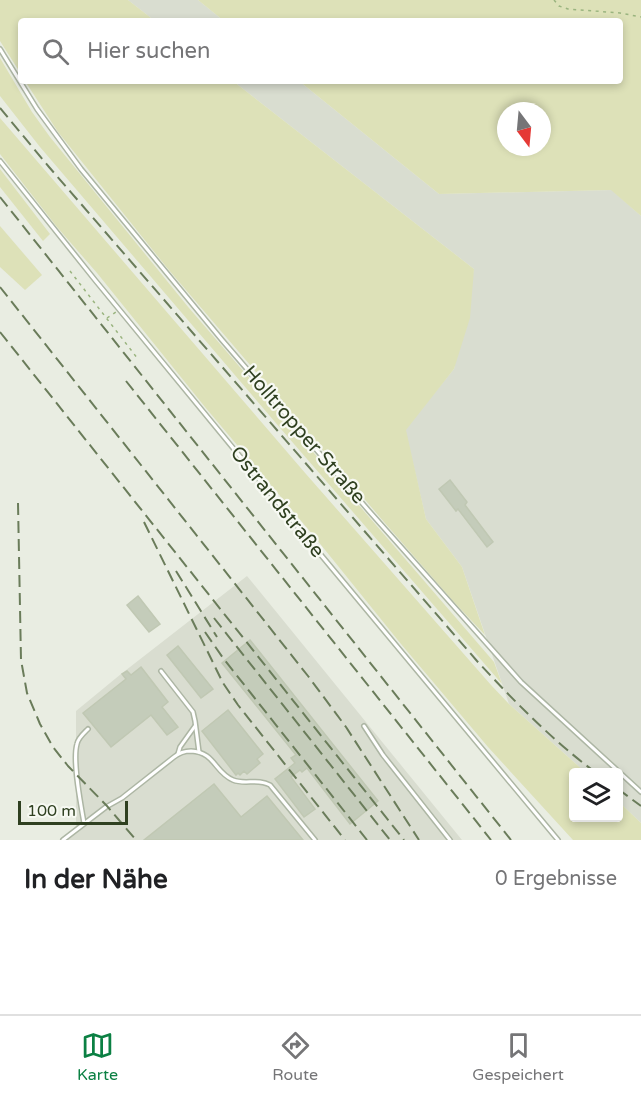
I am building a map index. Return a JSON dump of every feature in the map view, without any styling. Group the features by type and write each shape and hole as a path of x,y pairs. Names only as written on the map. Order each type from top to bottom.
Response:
{"lane":[{"name":"Holltropper Straße","path":"0,50 18,79"},
{"name":"Holltropper Straße","path":"21,84 81,169 222,340 520,682 641,792"},
{"name":"Ostrandstraße","path":"0,161 119,310 558,840"},
{"path":"161,671 193,712 199,752"},
{"path":"178,754 180,747 196,725"},
{"path":"364,726 382,755 450,840"},
{"path":"84,823 77,776 76,748 78,740 88,729"},
{"path":"63,840 178,754 199,752 209,757 235,781 260,781 270,785 315,840"}],"path":[{"path":"554,0 559,6 568,9 641,17"},
{"path":"70,272 138,359"},
{"path":"107,319 119,310"}],"shaded area":[{"path":"128,0 198,0 220,18 151,18"},
{"path":"237,84 303,84 439,194 612,190 641,216 641,823 623,806 623,768 581,768 509,704 462,567 426,519 405,429 454,369 474,269"},
{"path":"247,576 462,840 62,840 76,828 76,711"}],"green space":[{"path":"0,0 128,0 151,18 18,18 18,69 0,41"},
{"path":"198,0 641,0 641,216 611,190 439,194 303,84 623,84 623,18 220,18"},
{"path":"0,58 32,112 50,137 189,308 494,662 502,684 40,147 0,96"},
{"path":"27,84 237,84 474,269 470,318 454,369 406,430 426,519 462,567 485,635 384,522 168,269 58,132"},
{"path":"0,118 491,685 581,768 569,768 569,822 623,822 623,806 641,823 641,840 573,840 488,747 401,644 57,227 0,154"},
{"path":"0,169 50,234 43,241 0,187"},
{"path":"0,226 42,275 25,290 0,267"}],"building":[{"path":"450,480 467,502 465,505 493,542 487,547 458,509 456,511 439,489"},
{"path":"138,596 160,624 149,632 127,605"},
{"path":"250,640 378,801 350,824 307,768 291,777 315,809 304,817 275,779 295,763 291,758 296,755 222,663"},
{"path":"178,646 213,689 201,698 167,655"},
{"path":"141,667 168,702 162,707 178,727 167,735 151,715 111,747 83,713 126,679 122,674 127,671 131,675"},
{"path":"228,710 263,754 257,759 260,763 247,774 244,771 236,775 202,731"},
{"path":"214,784 241,817 267,796 303,840 144,840"}],"railway":[{"path":"0,108 477,661 534,720 590,768"},
{"path":"0,197 511,840"},
{"path":"0,287 308,676 346,727 419,840"},
{"path":"0,332 404,840"},
{"path":"126,381 491,840"},
{"path":"18,503 21,660 27,693 53,747 136,840"},
{"path":"144,522 223,683 345,840"},
{"path":"176,571 217,637"},
{"path":"214,618 390,840"},
{"path":"205,632 367,840"},
{"path":"623,793 641,806"}]}
